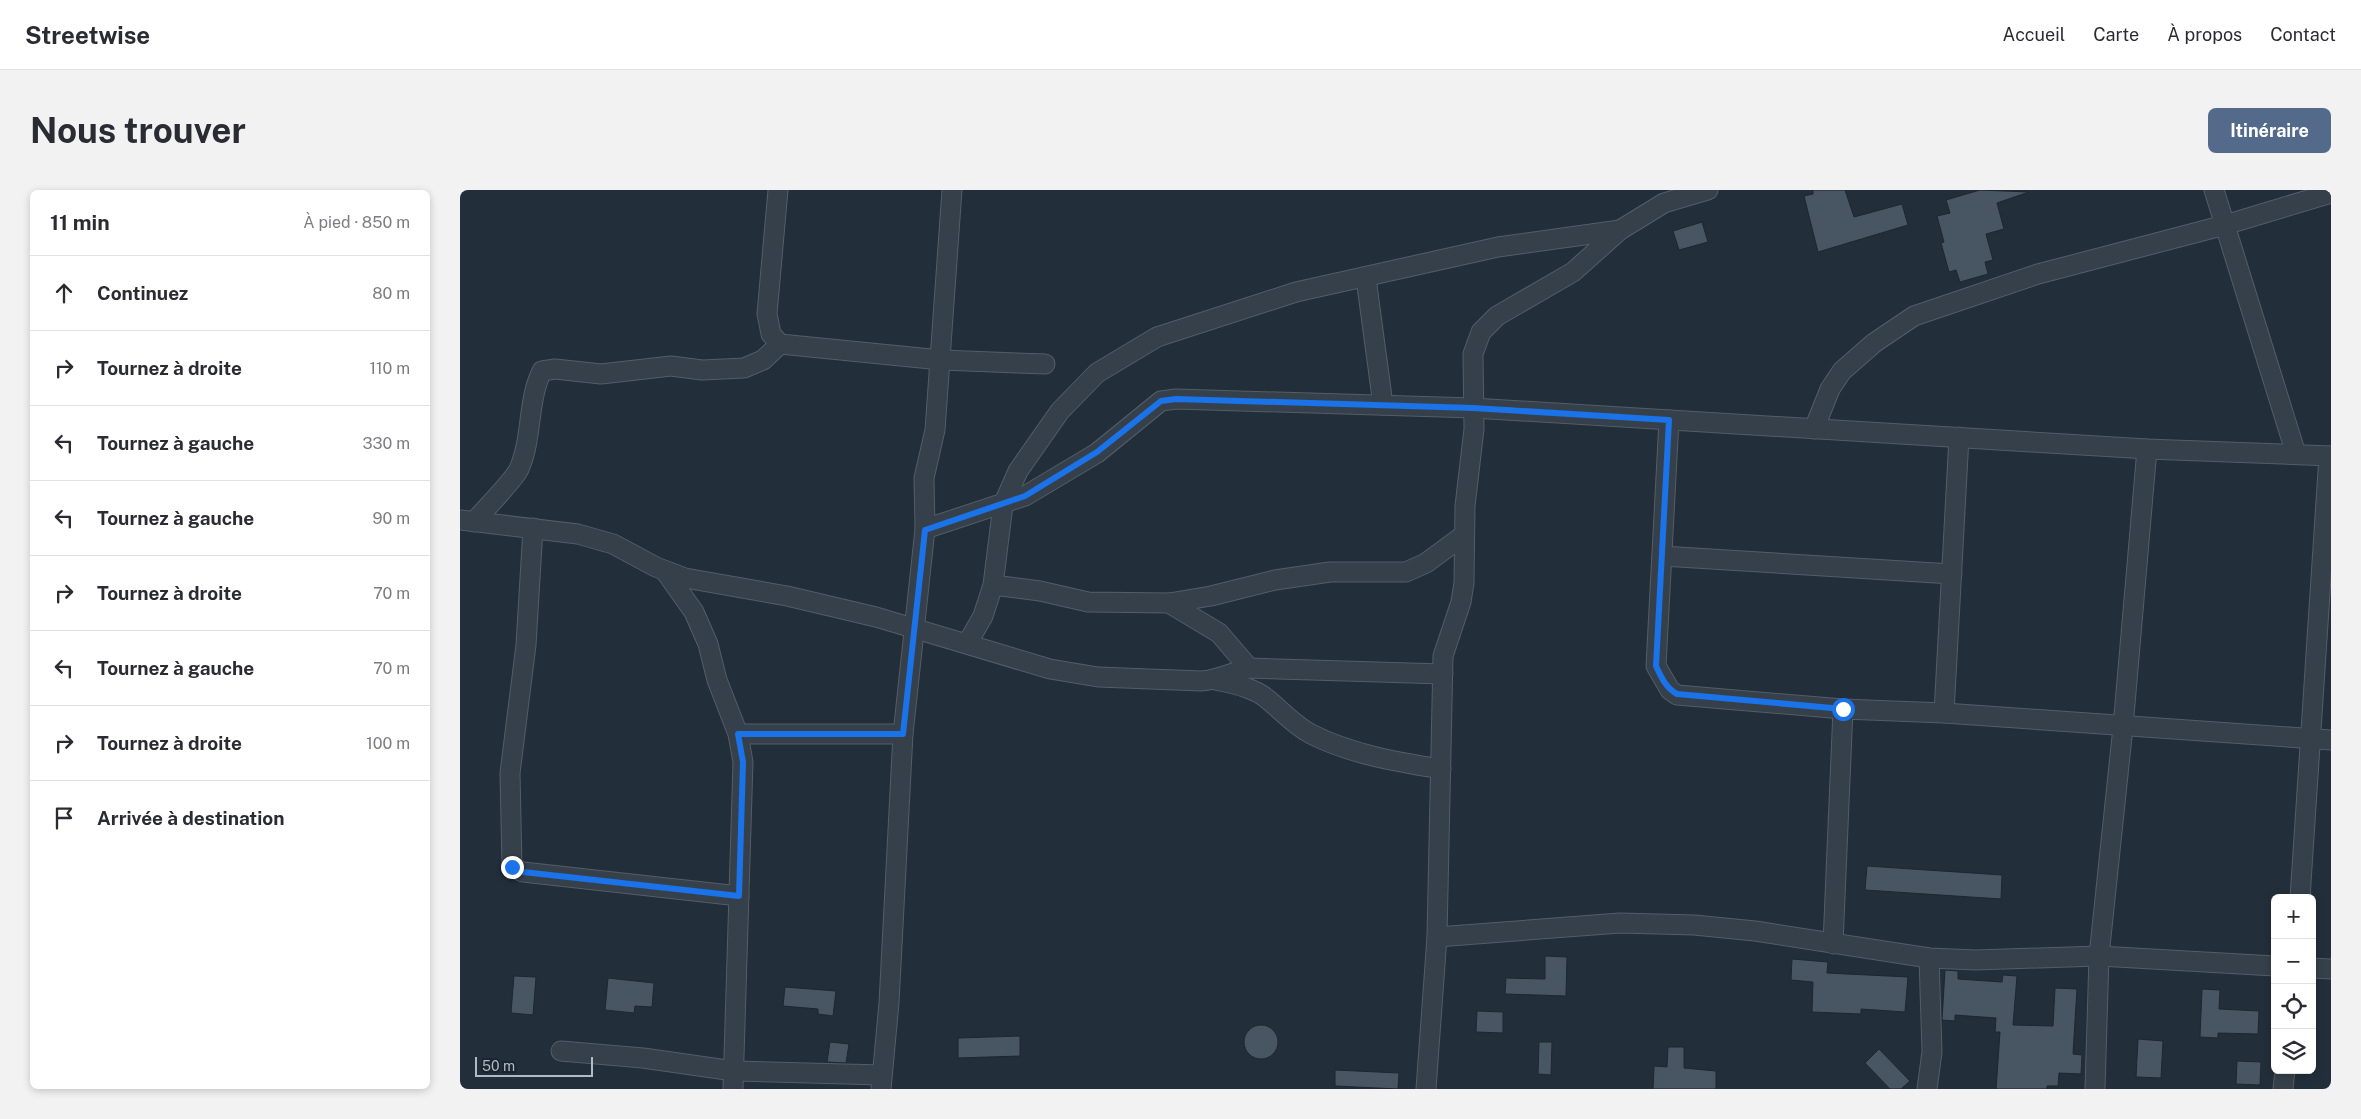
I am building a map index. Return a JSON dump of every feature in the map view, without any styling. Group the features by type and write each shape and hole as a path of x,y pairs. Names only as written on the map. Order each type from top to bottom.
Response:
{"street":[{"path":"778,190 767,314 771,334 780,344 941,360 1045,364"},
{"path":"561,1051 642,1058 734,1080 881,1082 890,1003 903,734 925,530 924,478 935,430 952,190"},
{"path":"1426,1089 1437,937 1443,656 1461,602 1464,583 1465,506 1474,428 1473,354 1481,332 1497,316 1573,272 1620,230 1664,203 1708,190"},
{"path":"2214,190 2296,454"},
{"path":"1814,429 1830,389 1842,371 1874,343 1914,316 2038,274 2225,225 2331,193"},
{"path":"968,644 983,616 993,585 1003,505 1018,470 1060,411 1096,373 1156,337 1296,292 1366,278 1498,247 1620,230"},
{"path":"1366,278 1383,405"},
{"path":"467,521 518,470 528,440 535,385 542,371 556,368 601,374 671,366 702,370 744,368 763,360 780,344"},
{"path":"925,530 1025,496 1097,452 1161,401 1186,399 1473,408 2147,449 2330,456 2300,894"},
{"path":"1669,420 1656,666 1670,690 1677,694 1843,709 1944,713 2123,727 2331,740"},
{"path":"1944,713 1960,437"},
{"path":"2095,1089 2100,956 2123,727 2147,449"},
{"path":"467,521 578,534 613,544 665,571 685,578 787,596 858,613 1050,669 1098,677 1162,681 1216,680 1243,686 1265,697 1310,733 1332,743 1369,754 1440,769"},
{"path":"533,528 526,645 510,773 512,867 523,872 739,896"},
{"path":"993,585 1040,591 1088,602 1169,603 1211,596 1275,580 1330,572 1406,572 1426,563 1464,535"},
{"path":"1662,556 1952,574"},
{"path":"665,571 698,620 708,644 717,680 738,734 743,762 734,1080"},
{"path":"1169,603 1219,633 1249,668"},
{"path":"1216,680 1229,673 1249,668 1443,674"},
{"path":"1833,944 1843,709"},
{"path":"738,734 903,734"},
{"path":"1437,937 1620,923 1694,925 1755,931 1930,958 1976,960 2100,956 2271,966"},
{"path":"1927,1089 1932,1052 1930,958"},
{"path":"2316,968 2331,969"},
{"path":"2283,1089 2285,1074"}],"building":[{"path":"1813,190 1845,190 1854,217 1902,204 1908,225 1818,252 1804,196 1813,194"},
{"path":"1980,190 2029,192 1997,203 2004,229 1986,234 1993,260 1985,262 1988,274 1960,282 1956,270 1949,272 1941,243 1944,242 1937,216 1950,213 1946,200"},
{"path":"1702,222 1708,242 1679,250 1673,231"},
{"path":"1867,866 2002,875 2001,899 1865,890"},
{"path":"1545,956 1567,957 1566,996 1505,994 1506,978 1545,979"},
{"path":"1792,959 1828,962 1827,973 1908,977 1905,1012 1861,1009 1861,1014 1812,1012 1813,982 1791,980"},
{"path":"1945,970 1958,971 1958,979 2002,982 2003,975 2017,976 2013,1025 2053,1026 2055,988 2077,989 2073,1054 2082,1055 2081,1074 2059,1073 2058,1086 2047,1086 2047,1089 1996,1089 2000,1032 1995,1032 1996,1018 1955,1015 1955,1021 1942,1020"},
{"path":"514,976 536,977 533,1015 511,1013"},
{"path":"608,978 654,983 652,1007 635,1006 634,1013 605,1010"},
{"path":"785,987 836,991 833,1016 818,1014 818,1009 783,1006"},
{"path":"2202,989 2220,990 2219,1009 2259,1011 2258,1034 2218,1033 2218,1038 2200,1037"},
{"path":"1477,1011 1503,1012 1503,1033 1476,1032"},
{"path":"1261,1025 1273,1030 1278,1042 1273,1054 1261,1059 1249,1054 1244,1042 1249,1030"},
{"path":"1020,1036 1020,1056 958,1058 958,1038"},
{"path":"2138,1039 2163,1041 2161,1078 2136,1077"},
{"path":"830,1042 849,1044 846,1063 827,1062"},
{"path":"1539,1042 1552,1042 1551,1075 1538,1074"},
{"path":"1668,1047 1684,1047 1684,1068 1716,1071 1716,1089 1653,1089 1654,1066 1667,1067"},
{"path":"1879,1049 1910,1081 1901,1089 1890,1089 1865,1063"},
{"path":"2237,1061 2261,1062 2260,1085 2236,1084"},
{"path":"1335,1070 1399,1073 1398,1089 1335,1086"}],"route":[{"path":"512,867 517,871 523,872 739,896 743,762 738,734 903,734 925,530 1025,496 1097,452 1161,401 1176,399 1473,408 1669,420 1656,666 1663,680 1670,690 1677,694 1843,709"}]}
